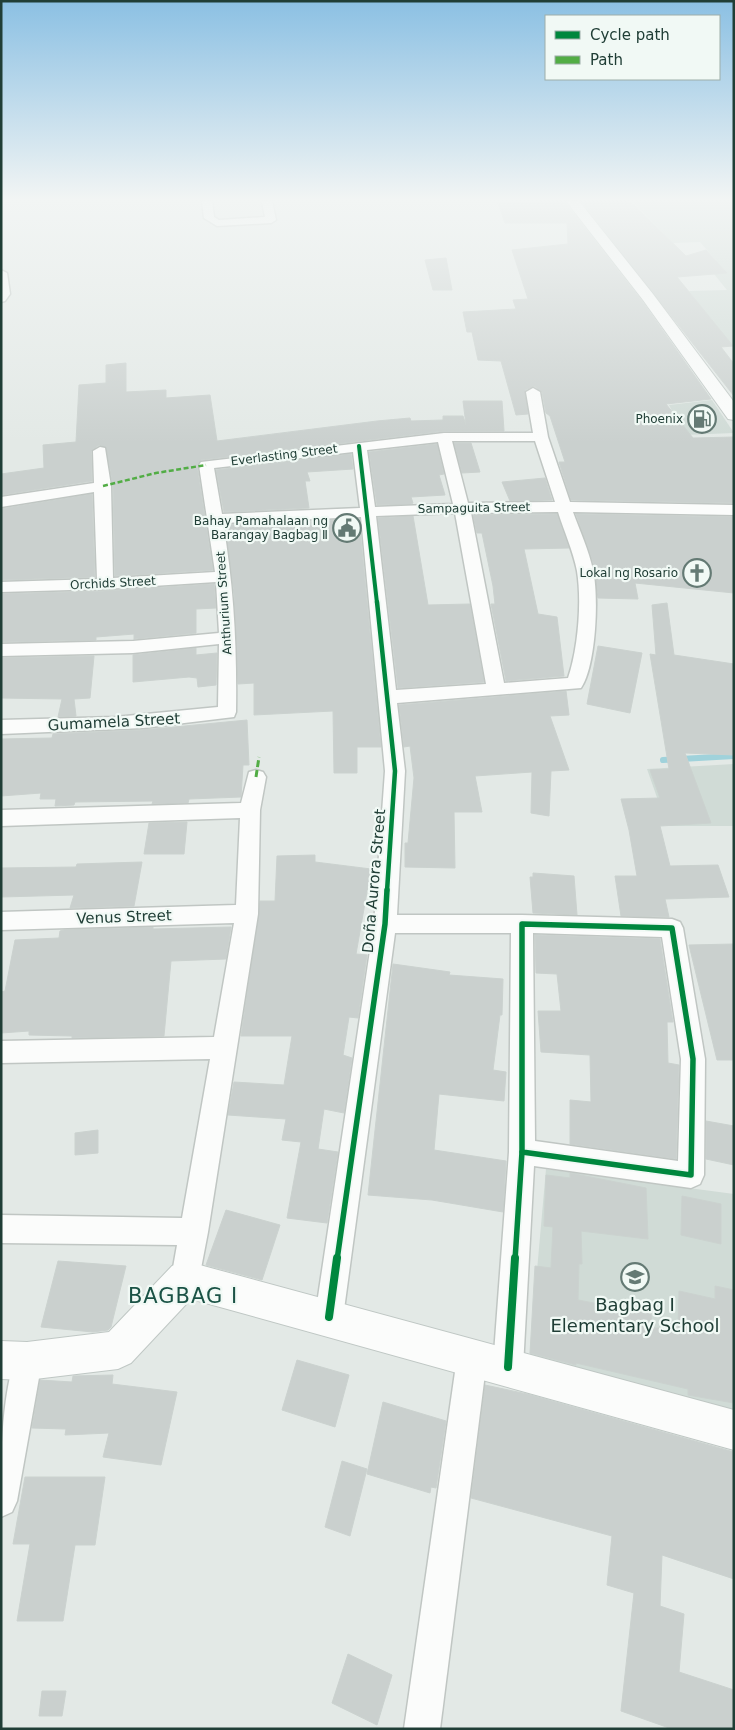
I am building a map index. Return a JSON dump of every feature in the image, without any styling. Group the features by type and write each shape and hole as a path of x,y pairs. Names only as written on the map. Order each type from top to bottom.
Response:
{"main road":[{"path":"636,282 734,415"},
{"path":"14,1361 118,1350 185,1279 329,1317 734,1430"}],"street":[{"path":"1,298 4,294 2,282"},
{"path":"387,697 575,684 581,668 586,595 585,571 566,507 541,437 533,392"},
{"path":"444,437 462,508 496,690"},
{"name":"Everlasting Street","path":"206,466 444,437 541,437"},
{"name":"Doña Aurora Street","path":"329,1317 385,924 395,771 368,512 359,446"},
{"path":"100,451 105,584"},
{"name":"Anthurium Street","path":"206,466 224,576 228,638 227,712"},
{"path":"1,502 102,486"},
{"name":"Sampaguita Street","path":"215,519 462,508 566,507 734,510"},
{"name":"Orchids Street","path":"1,587 105,584 224,576"},
{"path":"1,650 133,647 228,638"},
{"name":"Gumamela Street","path":"1,726 72,726 189,718 227,712"},
{"path":"185,1279 222,1048 247,914 250,810 256,777"},
{"path":"1,818 250,810"},
{"name":"Venus Street","path":"1,921 247,914"},
{"path":"385,924 522,924 672,928 693,1059 691,1175 522,1152"},
{"path":"508,1367 522,1152 522,924"},
{"path":"1,1052 222,1048"},
{"path":"1,1229 194,1232"},
{"path":"422,1729 472,1358"},
{"path":"1,1501 14,1361"}],"shaded area":[{"path":"720,282 734,282 734,346 730,346 689,291 727,290"},
{"path":"712,400 734,433 684,435 669,405"},
{"path":"734,764 734,826 667,826 647,769"},
{"name":"Bagbag I Elementary School","path":"546,1169 734,1194 734,1417 529,1361"}],"building":[{"path":"431,282 450,282 452,290 433,290"},
{"path":"522,282 627,282 711,399 666,404 693,438 734,437 734,503 571,500 559,462 565,462 550,416 546,413 542,392 534,386 525,390 528,414 516,415 501,361 478,360 472,332 467,332 463,312 516,309 513,300 528,299"},
{"path":"644,282 681,282 733,346 721,347 734,364 734,396"},
{"path":"126,363 126,392 166,390 166,398 210,395 217,441 410,418 411,421 443,420 443,416 463,416 466,425 463,401 502,401 504,431 444,431 201,460 197,465 213,570 115,576 113,486 106,447 99,445 91,451 92,481 1,495 1,474 44,468 43,445 76,442 79,385 106,383 106,365"},
{"path":"454,443 471,443 480,472 462,473"},
{"path":"437,444 444,474 439,475 445,495 411,497 413,503 411,504 377,505 369,452"},
{"path":"351,454 353,469 307,472 310,481 305,481 309,508 224,512 216,470"},
{"path":"545,478 552,500 510,501 502,482"},
{"path":"92,494 95,577 1,580 1,509"},
{"path":"557,514 569,548 524,549 538,614 557,617 564,676 506,681 491,604 495,604 493,586 482,533 477,533 473,515"},
{"path":"576,514 734,517 734,593 635,583 638,599 598,598 593,562"},
{"path":"413,516 428,605 470,604 484,682 398,688 378,518"},
{"path":"359,519 381,747 357,747 357,773 334,773 333,711 254,715 254,683 238,684 234,594 225,525"},
{"path":"214,584 216,608 196,609 196,633 134,639 134,634 96,637 96,640 1,642 1,594 105,591"},
{"path":"667,603 674,655 734,664 734,755 685,753 711,823 660,826 670,866 718,865 729,897 665,899 669,917 621,916 615,876 637,876 629,830 621,799 660,798 650,770 669,769 650,654 656,655 652,605"},
{"path":"598,646 642,653 630,713 587,704"},
{"path":"196,648 196,655 217,653 216,685 198,687 197,678 189,677 133,682 133,655"},
{"path":"94,656 90,698 74,699 76,716 58,717 62,699 1,698 1,658"},
{"path":"566,691 569,715 550,716 569,770 551,771 549,816 531,813 532,772 475,776 482,812 454,812 455,868 405,867 405,843 408,843 414,778 410,746 404,747 399,705"},
{"path":"247,720 249,765 243,765 241,797 189,799 188,803 152,804 153,801 75,802 74,805 55,806 56,799 40,799 41,793 1,796 1,739 52,738 53,734 143,730"},
{"path":"187,822 184,854 144,854 149,823"},
{"path":"315,855 315,862 371,869 356,954 367,955 358,1018 349,1017 343,1055 352,1058 344,1113 324,1109 318,1149 338,1152 327,1223 287,1218 301,1142 282,1140 286,1119 228,1115 234,1082 284,1085 292,1036 241,1036 260,901 275,901 277,856"},
{"path":"142,862 134,906 70,908 74,895 1,897 1,868 76,867 77,864"},
{"path":"533,873 574,876 577,915 533,913 530,877 533,877"},
{"path":"153,927 153,929 231,927 226,959 171,961 164,1036 72,1038 72,1036 29,1035 29,1031 1,1033 1,992 5,991 15,940 59,938 60,931 64,930"},
{"path":"535,935 660,939 673,1022 667,1022 668,1063 679,1065 676,1159 570,1144 570,1100 591,1102 590,1055 541,1052 538,1011 561,1011 557,974 536,973"},
{"path":"734,944 734,1060 717,1060 689,945"},
{"path":"393,964 450,972 449,975 503,979 502,1015 500,1015 493,1070 506,1072 504,1101 439,1094 434,1150 506,1161 503,1212 432,1200 368,1195"},
{"path":"706,1121 734,1126 734,1165 706,1159"},
{"path":"98,1130 98,1153 75,1155 75,1133"},
{"path":"570,1173 646,1188 648,1239 581,1231 582,1264 579,1264 578,1300 651,1314 652,1328 678,1328 679,1291 715,1299 715,1286 734,1290 734,1403 688,1395 688,1389 530,1353 535,1266 551,1268 553,1227 544,1226 546,1175 570,1178"},
{"path":"682,1196 721,1204 721,1244 681,1235"},
{"path":"226,1210 280,1225 262,1280 206,1265"},
{"path":"58,1261 126,1266 111,1327 108,1330 93,1332 41,1327"},
{"path":"297,1360 349,1375 335,1427 282,1410"},
{"path":"113,1375 112,1384 177,1392 161,1465 103,1457 109,1433 65,1435 66,1429 32,1428 40,1380 72,1382 73,1376"},
{"path":"485,1385 527,1394 734,1452 734,1579 662,1555 660,1606 684,1614 679,1672 734,1690 734,1729 672,1729 621,1711 634,1593 607,1585 612,1536 471,1498"},
{"path":"383,1402 446,1421 436,1488 431,1487 430,1493 367,1474"},
{"path":"342,1461 367,1469 350,1536 325,1527"},
{"path":"25,1477 105,1477 95,1545 75,1545 63,1621 17,1621 30,1544 13,1544"},
{"path":"348,1654 392,1675 377,1725 332,1703"},
{"path":"42,1691 66,1691 62,1716 39,1716"}],"waterway":[{"path":"663,760 734,756"}],"marked path":[{"path":"103,486 156,473 206,465"},
{"path":"256,777 259,757"}],"cycle path":[{"path":"329,1317 385,924 395,771 368,512 359,446"},
{"path":"508,1367 522,1152 522,924 672,928 693,1059 691,1175 522,1152"}],"place":[{"name":"Phoenix","path":"702,419"},
{"name":"Bahay Pamahalaan ng Barangay Bagbag Ⅱ","path":"347,528"},
{"name":"Lokal ng Rosario","path":"697,573"},
{"name":"Bagbag I Elementary School","path":"635,1277"}],"district":[{"name":"BAGBAG I","path":"183,1296"}]}
